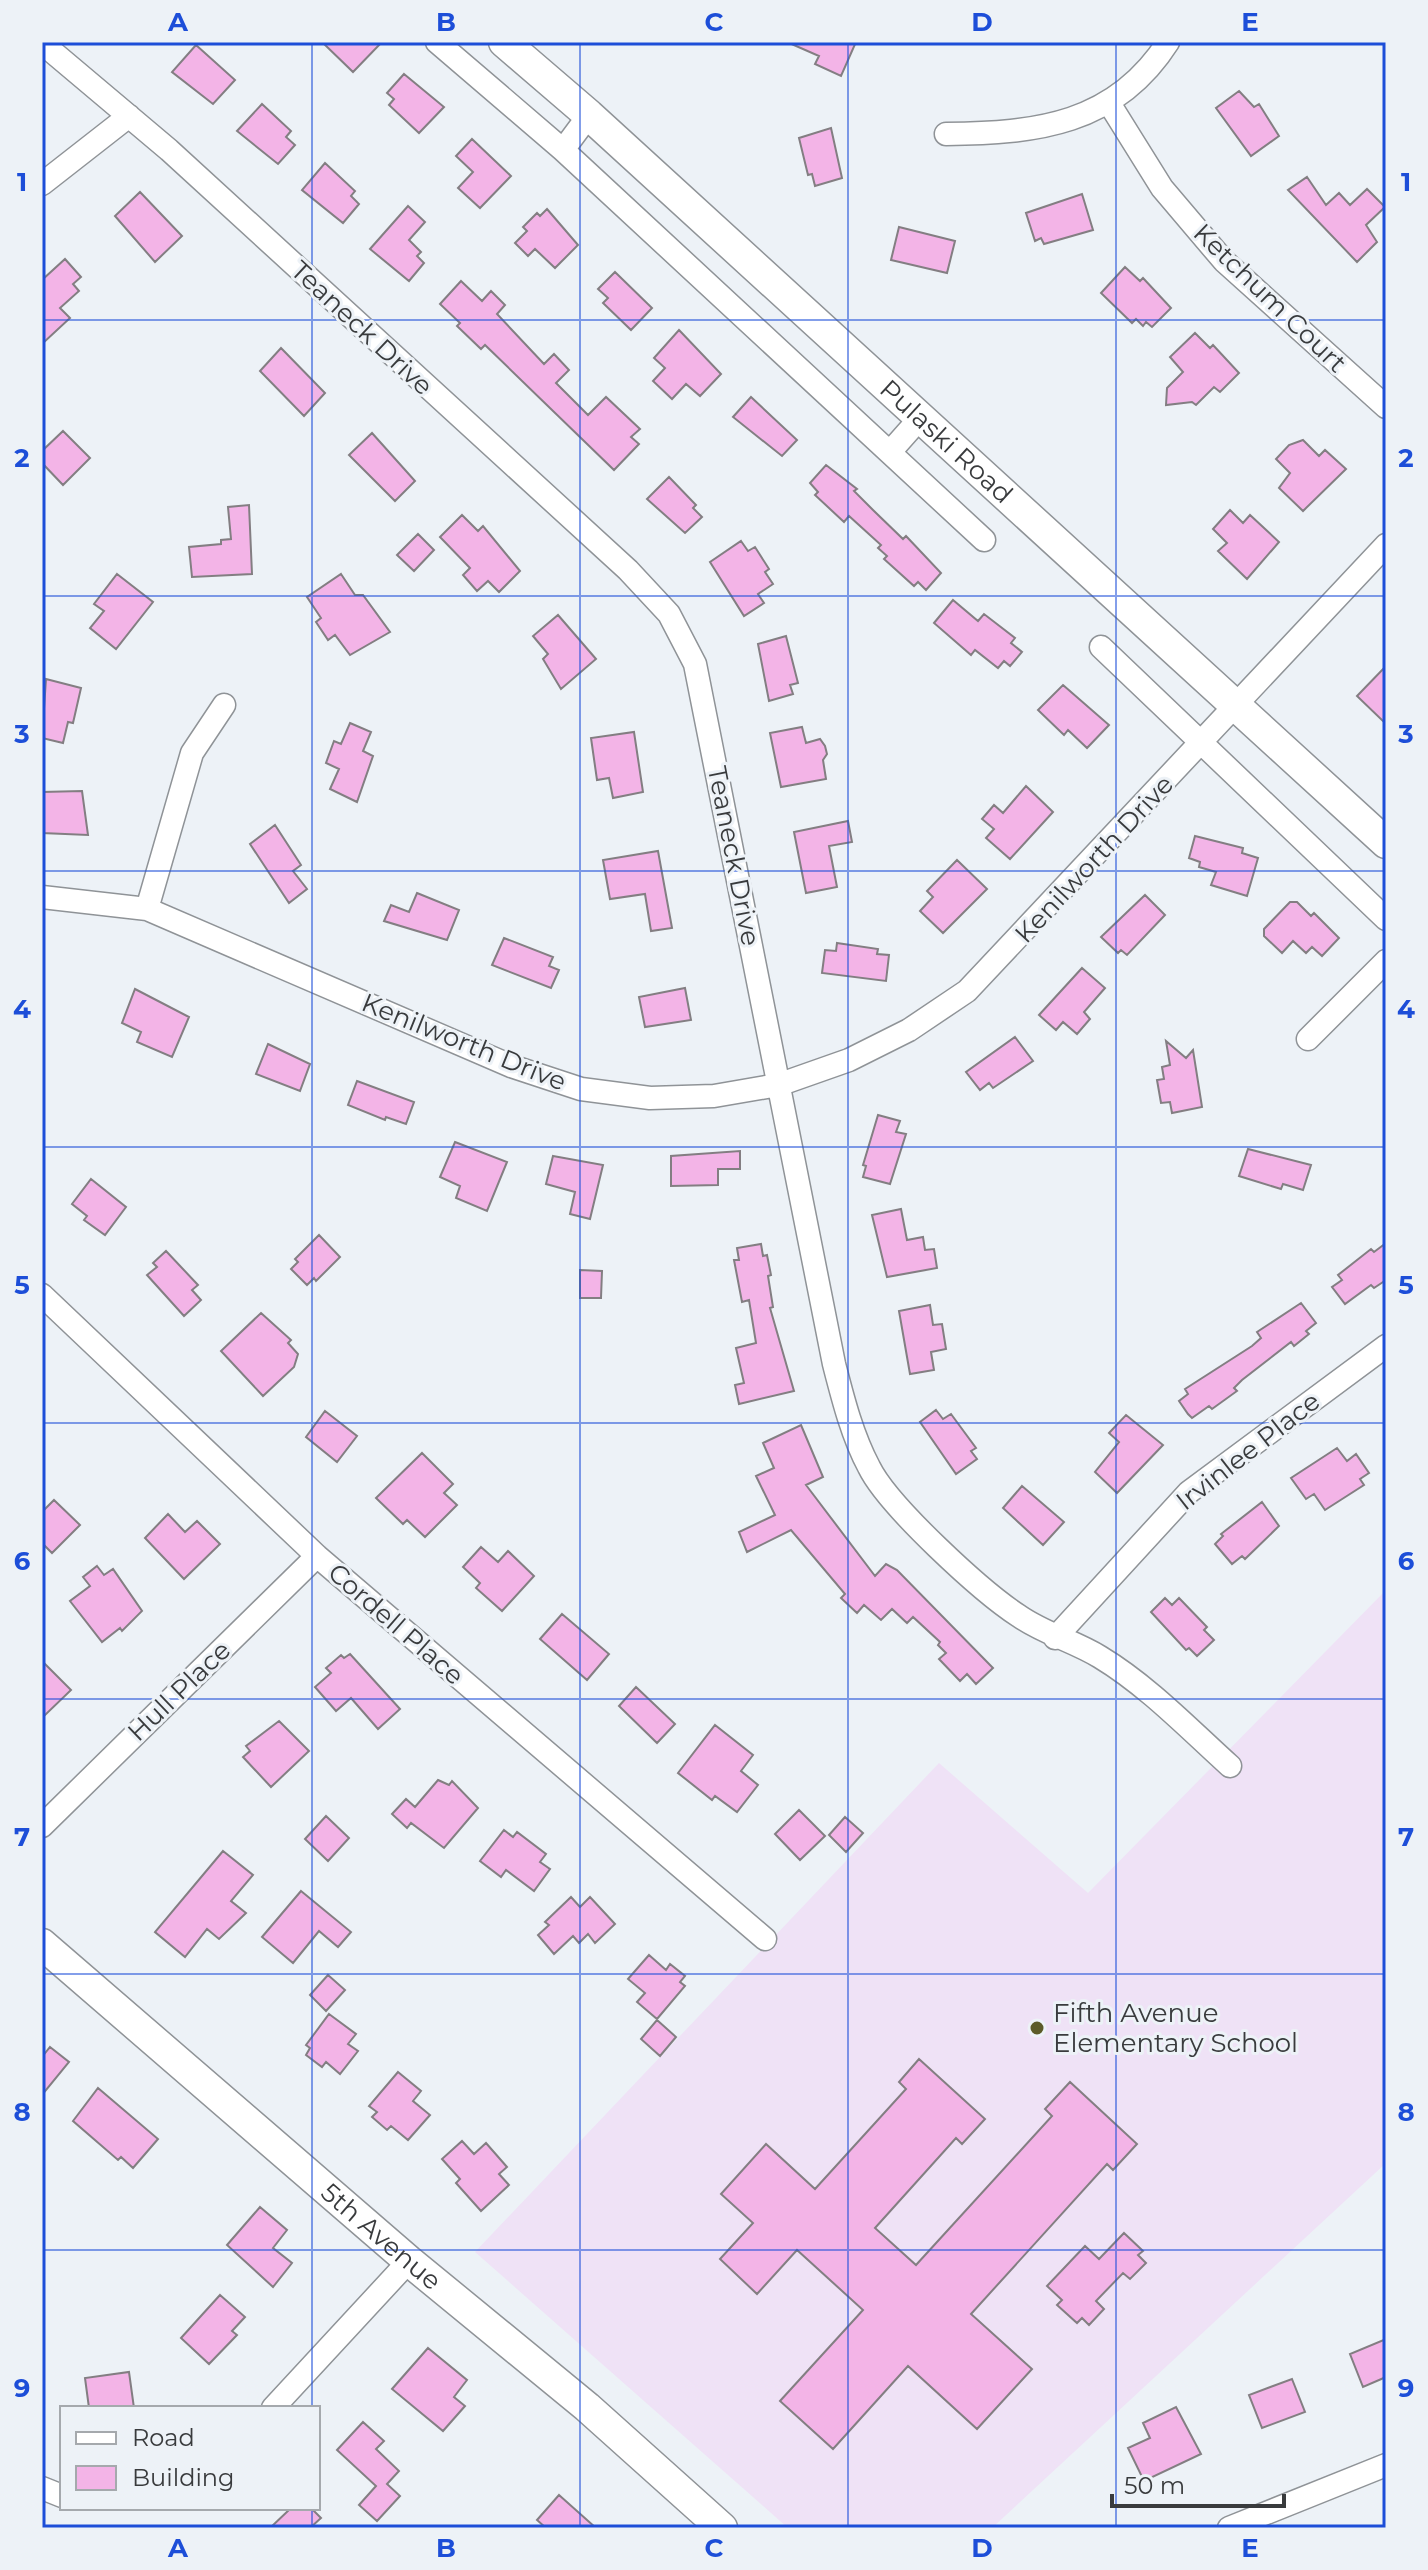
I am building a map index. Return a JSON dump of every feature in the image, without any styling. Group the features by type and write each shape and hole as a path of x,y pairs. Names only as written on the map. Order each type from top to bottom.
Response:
{"main road":[{"name":"Pulaski Road","path":"504,42 589,115 1386,843"},
{"name":"5th Avenue","path":"42,1944 409,2261 587,2407 722,2528"}],"street":[{"path":"437,42 563,150 984,540"},
{"path":"946,134 1015,133 1078,118 1109,103 1135,82 1168,42"},
{"name":"Teaneck Drive","path":"42,43 129,116 628,570 669,614 695,664 834,1364 849,1422 870,1470 912,1521 1016,1614 1055,1638 1099,1656 1144,1688 1230,1766"},
{"name":"Ketchum Court","path":"1109,103 1162,188 1224,261 1386,407"},
{"path":"563,150 589,115"},
{"path":"42,184 129,116"},
{"path":"890,452 921,417"},
{"name":"Kenilworth Drive","path":"42,897 147,909 511,1066 581,1089 650,1098 714,1096 778,1085 861,1054 909,1030 967,991 1386,545"},
{"path":"1101,647 1386,919"},
{"path":"147,909 192,753 224,705"},
{"path":"1308,1039 1386,961"},
{"name":"Cordell Place","path":"42,1295 317,1556 765,1939"},
{"name":"Irvinlee Place","path":"1055,1638 1189,1492 1386,1346"},
{"name":"Hull Place","path":"42,1826 317,1556"},
{"path":"275,2406 409,2261"},
{"path":"1229,2528 1386,2465"}],"shaded area":[{"name":"Fifth Avenue Elementary School","path":"1386,1590 1386,2163 992,2528 788,2528 475,2252 939,1763 1088,1893"}],"building":[{"path":"322,42 382,42 353,72"},
{"path":"787,42 856,42 841,76 815,64 819,56"},
{"path":"196,45 235,80 213,104 172,72"},
{"path":"404,74 444,107 419,133 389,105 394,99 387,93"},
{"path":"1239,91 1254,107 1259,104 1279,136 1251,156 1216,108"},
{"path":"262,104 291,131 286,137 295,145 278,164 237,131"},
{"path":"831,128 842,178 815,186 812,174 808,175 799,138"},
{"path":"472,139 511,176 480,208 458,188 473,172 456,156"},
{"path":"325,163 355,191 351,196 359,204 343,223 302,190"},
{"path":"1307,177 1326,205 1339,193 1350,205 1367,189 1385,207 1366,225 1377,242 1357,262 1288,190"},
{"path":"140,192 182,236 155,262 115,216"},
{"path":"1082,194 1093,230 1044,244 1041,238 1035,241 1026,213"},
{"path":"408,206 425,222 409,240 421,252 417,256 424,263 409,281 370,249"},
{"path":"547,209 578,245 555,268 535,249 528,256 515,243 527,231 523,227 537,213 540,216"},
{"path":"899,227 955,241 947,273 891,260"},
{"path":"65,259 81,277 73,284 79,291 60,308 70,318 42,344 42,280"},
{"path":"1125,267 1140,281 1143,278 1171,308 1152,327 1146,322 1143,326 1136,319 1132,323 1101,293"},
{"path":"615,272 652,308 631,330 603,303 608,298 598,289"},
{"path":"461,281 482,301 491,291 505,305 497,314 544,364 554,354 569,370 556,383 588,415 606,397 640,429 631,437 639,444 614,470 485,345 481,349 457,326 460,323 440,304"},
{"path":"679,330 721,374 700,396 686,384 672,399 653,381 665,368 654,358"},
{"path":"1195,333 1210,348 1213,345 1239,373 1220,392 1214,387 1196,405 1192,402 1166,405 1167,388 1183,372 1170,357"},
{"path":"281,348 325,393 304,416 260,371"},
{"path":"751,397 797,440 782,456 733,417"},
{"path":"63,431 90,458 63,485 42,463 42,451"},
{"path":"372,433 415,481 395,501 349,455"},
{"path":"1303,440 1319,456 1325,450 1346,469 1303,511 1279,488 1290,473 1276,459 1289,445"},
{"path":"826,465 857,489 854,491 903,539 906,536 941,573 926,590 918,582 914,586 884,559 887,556 878,548 881,545 849,516 844,522 815,495 818,492 810,483"},
{"path":"669,477 696,505 693,508 702,517 685,533 647,499"},
{"path":"249,505 252,574 192,577 189,547 221,544 221,540 231,539 228,507"},
{"path":"1230,510 1243,523 1250,515 1279,542 1247,579 1218,551 1227,543 1213,529"},
{"path":"462,515 478,531 483,526 520,571 499,592 488,581 477,591 463,575 470,568 440,537"},
{"path":"418,534 434,550 414,571 397,555"},
{"path":"741,541 748,551 755,547 769,569 765,572 773,584 758,594 764,603 744,616 710,562"},
{"path":"117,574 153,602 116,649 90,628 104,611 94,604"},
{"path":"341,574 355,595 363,595 390,632 350,655 335,635 328,640 316,622 321,618 307,597"},
{"path":"953,600 978,621 984,614 1015,638 1011,643 1022,652 1010,666 1004,661 998,668 975,650 971,655 934,623"},
{"path":"558,615 596,659 561,689 543,659 548,654 533,636"},
{"path":"786,636 798,683 790,685 793,694 769,701 758,644"},
{"path":"1386,666 1386,724 1357,696"},
{"path":"46,679 81,688 73,723 68,722 63,743 42,738"},
{"path":"1063,685 1109,725 1087,748 1068,730 1064,735 1038,710"},
{"path":"350,723 371,732 363,751 373,756 357,802 330,789 339,769 326,763 334,741 341,744"},
{"path":"802,727 806,743 820,739 825,746 827,754 823,760 826,779 781,787 770,733"},
{"path":"634,732 643,792 613,798 609,778 597,780 591,738"},
{"path":"1026,786 1053,812 1010,859 986,838 994,829 982,819 994,805 1003,813"},
{"path":"82,791 88,835 42,833 42,792"},
{"path":"848,821 852,842 829,846 837,887 806,893 794,832"},
{"path":"275,825 301,865 293,871 307,889 289,903 250,844"},
{"path":"1195,836 1243,848 1242,853 1258,858 1247,896 1211,885 1216,872 1199,867 1200,862 1189,858"},
{"path":"658,851 672,928 651,931 645,894 610,899 603,860"},
{"path":"957,860 987,889 943,933 920,911 933,897 927,891"},
{"path":"417,893 459,910 447,940 384,921 391,905 409,912"},
{"path":"1145,895 1165,915 1127,955 1121,950 1118,953 1101,937"},
{"path":"1290,902 1297,902 1311,916 1314,913 1339,938 1322,956 1312,947 1306,953 1293,941 1282,953 1264,936 1264,929"},
{"path":"504,938 553,957 549,966 559,970 551,988 492,965"},
{"path":"837,943 878,949 877,954 889,955 886,981 822,973 825,950 836,951"},
{"path":"1082,968 1105,988 1084,1012 1090,1019 1077,1034 1063,1022 1056,1030 1039,1015"},
{"path":"685,988 691,1020 645,1027 639,997"},
{"path":"135,989 189,1017 172,1057 137,1042 141,1032 122,1023"},
{"path":"1015,1037 1033,1061 993,1088 989,1083 980,1090 966,1072"},
{"path":"1166,1041 1186,1058 1193,1050 1202,1107 1172,1113 1170,1102 1161,1103 1157,1080 1164,1079 1162,1067 1170,1065"},
{"path":"268,1044 310,1064 300,1091 256,1074"},
{"path":"357,1081 414,1102 406,1124 386,1117 385,1120 348,1105"},
{"path":"878,1115 900,1121 896,1132 906,1134 890,1184 863,1177 866,1166 863,1165"},
{"path":"455,1142 507,1162 487,1211 456,1198 460,1186 440,1177"},
{"path":"1248,1149 1311,1165 1303,1190 1283,1184 1281,1189 1239,1176"},
{"path":"740,1151 740,1169 718,1169 718,1185 671,1186 671,1156"},
{"path":"553,1156 603,1165 590,1219 570,1214 575,1192 546,1184"},
{"path":"91,1179 126,1207 105,1235 84,1220 87,1216 72,1204"},
{"path":"901,1209 907,1240 923,1237 925,1250 934,1249 937,1268 887,1277 872,1215"},
{"path":"319,1235 340,1257 316,1281 314,1278 307,1285 291,1269 298,1262 295,1259"},
{"path":"1386,1243 1386,1280 1374,1288 1371,1285 1345,1304 1332,1287 1342,1280 1338,1275 1371,1249 1374,1252"},
{"path":"761,1244 771,1275 768,1276 773,1307 770,1308 794,1391 739,1404 735,1385 744,1383 736,1348 756,1343 749,1300 742,1302 734,1260 739,1260 737,1248"},
{"path":"166,1251 198,1285 192,1290 201,1300 184,1316 147,1275 157,1267 153,1263"},
{"path":"580,1270 602,1271 601,1298 580,1298"},
{"path":"1301,1303 1316,1323 1306,1331 1309,1334 1294,1346 1291,1342 1242,1380 1234,1388 1237,1391 1212,1409 1209,1406 1192,1418 1179,1401 1188,1394 1185,1389 1252,1346 1261,1338 1257,1332"},
{"path":"930,1305 933,1325 942,1324 946,1349 931,1352 934,1370 910,1374 899,1311"},
{"path":"261,1313 291,1340 288,1343 298,1354 294,1367 263,1396 221,1351"},
{"path":"936,1410 943,1419 951,1414 976,1448 971,1451 977,1459 956,1474 920,1422"},
{"path":"325,1411 357,1436 337,1462 306,1437"},
{"path":"1126,1415 1163,1445 1117,1493 1095,1472 1119,1442 1109,1433"},
{"path":"801,1425 823,1477 806,1485 875,1576 886,1564 897,1570 993,1668 976,1684 967,1674 960,1681 939,1659 946,1653 938,1645 940,1642 913,1617 907,1623 892,1609 881,1620 864,1605 857,1613 841,1598 845,1594 791,1530 747,1552 739,1532 775,1515 756,1476 774,1468 763,1443"},
{"path":"1337,1448 1347,1461 1356,1454 1369,1473 1360,1479 1364,1485 1325,1510 1314,1494 1306,1499 1291,1478"},
{"path":"422,1453 453,1484 444,1493 457,1505 425,1537 407,1520 403,1524 376,1498"},
{"path":"1022,1486 1064,1522 1043,1545 1003,1508"},
{"path":"54,1500 80,1525 52,1553 42,1543 42,1512"},
{"path":"1262,1502 1279,1526 1245,1559 1242,1556 1232,1564 1215,1544 1223,1536 1221,1534"},
{"path":"168,1514 185,1532 197,1521 220,1544 184,1579 145,1538"},
{"path":"481,1547 498,1562 508,1551 534,1576 502,1611 476,1588 480,1583 463,1567"},
{"path":"97,1566 104,1575 113,1569 142,1611 122,1631 120,1628 102,1642 70,1601 90,1586 83,1577"},
{"path":"1165,1598 1172,1605 1179,1598 1207,1627 1204,1630 1214,1640 1197,1656 1189,1648 1186,1650 1151,1612"},
{"path":"562,1614 609,1654 587,1680 540,1639"},
{"path":"350,1654 400,1709 378,1729 351,1698 336,1711 315,1687 331,1673 326,1668 341,1655 344,1658"},
{"path":"42,1661 71,1690 42,1718"},
{"path":"636,1687 675,1724 657,1743 619,1706"},
{"path":"279,1721 309,1751 271,1787 243,1757 250,1751 246,1746"},
{"path":"715,1725 753,1755 741,1771 758,1785 737,1812 715,1796 712,1800 678,1773"},
{"path":"438,1780 449,1785 452,1781 478,1808 444,1848 411,1823 407,1828 392,1814 406,1799 415,1807"},
{"path":"799,1810 825,1836 800,1860 775,1834"},
{"path":"326,1816 349,1838 328,1861 305,1839"},
{"path":"845,1817 863,1833 846,1852 829,1835"},
{"path":"504,1830 513,1837 517,1832 546,1854 540,1862 550,1869 534,1891 506,1870 501,1877 480,1861"},
{"path":"223,1851 253,1875 231,1901 246,1913 219,1939 207,1929 185,1957 155,1932"},
{"path":"301,1891 351,1932 338,1947 319,1931 293,1963 262,1937"},
{"path":"571,1897 580,1907 590,1897 615,1924 595,1943 588,1934 579,1943 573,1936 554,1954 538,1935 549,1925 545,1922"},
{"path":"649,1955 666,1970 670,1964 685,1976 680,1982 685,1986 657,2019 637,2002 645,1993 628,1979"},
{"path":"328,1975 345,1990 326,2011 310,1995"},
{"path":"329,2014 356,2034 348,2044 358,2051 340,2074 326,2062 322,2067 306,2055 310,2048 306,2045"},
{"path":"657,2020 676,2037 660,2056 641,2039"},
{"path":"50,2047 69,2062 42,2095 42,2057"},
{"path":"919,2059 985,2119 962,2144 956,2138 875,2228 916,2265 1052,2116 1045,2109 1070,2082 1137,2144 1113,2170 1107,2164 971,2314 1032,2369 977,2429 908,2366 833,2449 780,2401 863,2310 797,2250 757,2294 720,2259 753,2223 721,2194 766,2144 815,2189 906,2089 899,2082"},
{"path":"398,2072 421,2091 413,2101 430,2115 408,2140 391,2126 387,2130 372,2117 377,2112 369,2106"},
{"path":"98,2088 158,2139 133,2168 121,2157 118,2160 73,2121"},
{"path":"462,2141 474,2154 486,2143 507,2167 499,2174 509,2185 481,2211 456,2183 460,2179 442,2159"},
{"path":"260,2207 287,2230 273,2248 292,2263 273,2287 227,2245"},
{"path":"1124,2233 1143,2251 1138,2255 1146,2263 1130,2279 1123,2273 1096,2301 1104,2309 1089,2325 1082,2318 1077,2323 1057,2305 1062,2300 1047,2286 1085,2246 1099,2259"},
{"path":"220,2295 245,2317 232,2331 237,2335 209,2364 181,2338"},
{"path":"1386,2339 1386,2377 1363,2387 1350,2354"},
{"path":"428,2348 467,2380 454,2397 465,2406 443,2431 392,2389"},
{"path":"129,2372 134,2406 89,2406 85,2378"},
{"path":"1292,2379 1305,2412 1262,2428 1249,2395"},
{"path":"1176,2407 1201,2454 1144,2481 1128,2448 1150,2438 1143,2423"},
{"path":"363,2422 384,2441 376,2449 399,2471 387,2484 400,2496 377,2521 359,2505 376,2486 337,2450"},
{"path":"559,2495 596,2528 546,2528 537,2520"},
{"path":"289,2510 313,2510 321,2518 310,2528 270,2528"}],"place":[{"name":"Fifth Avenue Elementary School","path":"1037,2028"}]}
